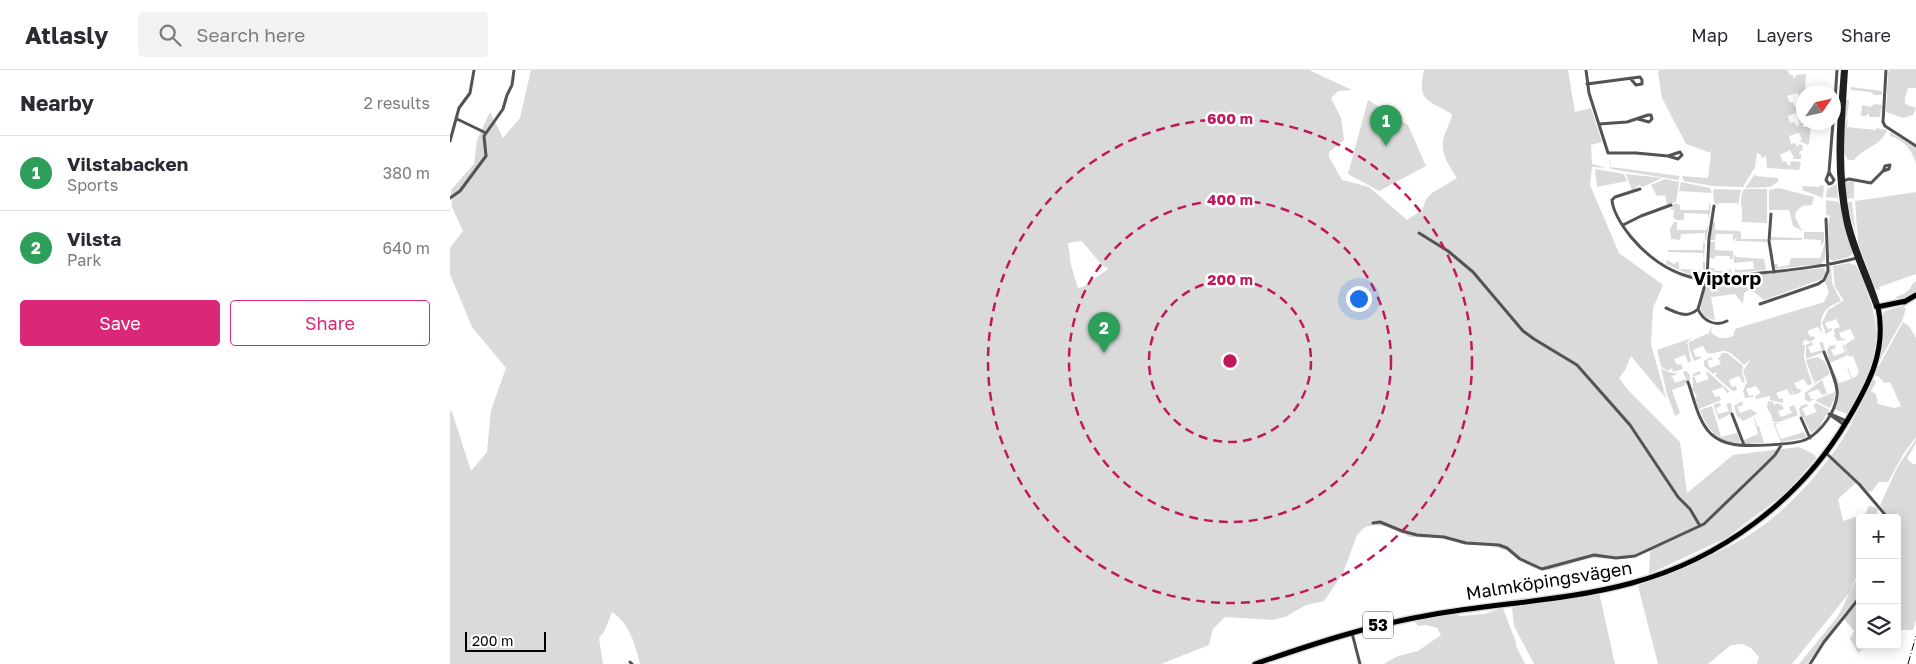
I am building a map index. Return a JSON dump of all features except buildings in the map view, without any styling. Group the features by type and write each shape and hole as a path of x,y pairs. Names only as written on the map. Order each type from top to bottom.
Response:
{"main road":[{"path":"1845,70 1838,146 1846,225 1878,309 1906,301 1916,295"},
{"name":"Malmköpingsvägen","path":"1255,664 1352,632 1431,614 1599,590 1632,583 1660,574 1711,552 1760,520 1791,492 1826,453 1867,383 1876,360 1881,334 1878,309"}],"street":[{"path":"450,141 460,106 470,94 474,70"},
{"path":"450,198 460,191 486,156 484,141 486,133 503,109 507,94 512,85 514,70"},
{"path":"1586,70 1587,84 1608,153 1636,152 1668,156"},
{"path":"1836,85 1837,70"},
{"path":"1886,70 1883,122 1885,126 1916,146"},
{"path":"1587,84 1630,78"},
{"path":"457,119 486,133"},
{"path":"1599,124 1638,119"},
{"path":"1829,172 1832,130"},
{"path":"1841,181 1849,179 1870,183 1883,171"},
{"path":"1640,189 1612,200 1623,224 1639,246 1660,262 1687,276 1707,278 1774,272 1828,265 1859,258"},
{"path":"1623,224 1671,205"},
{"path":"1666,308 1684,315 1691,314 1698,309 1707,278 1708,241 1714,206"},
{"path":"1771,214 1769,241 1774,272"},
{"path":"1760,304 1821,282 1827,274 1828,265 1826,220"},
{"path":"1419,233 1448,252 1473,272 1523,331 1577,365 1628,423 1678,497 1690,509 1700,526"},
{"path":"1698,309 1708,321 1719,324 1727,321"},
{"path":"1688,382 1702,420 1710,432 1723,442 1744,445 1800,442 1810,438 1820,429 1834,405 1837,393 1824,352"},
{"path":"1732,414 1744,445"},
{"path":"1829,414 1842,424 1845,423"},
{"path":"1801,418 1810,438"},
{"path":"1373,522 1380,522 1412,534 1444,537 1462,543 1499,545 1542,569 1594,555 1616,558 1640,554 1700,526 1708,520 1775,455 1782,444"},
{"path":"1826,453 1853,478 1886,514"},
{"path":"1810,664 1824,642 1856,602"},
{"path":"1352,632 1360,664"}],"shaded area":[{"path":"531,70 1309,70 1352,90 1338,91 1331,98 1341,118 1344,140 1329,152 1329,157 1342,180 1369,187 1407,220 1422,210 1426,199 1432,193 1457,178 1443,151 1444,138 1452,114 1430,102 1423,94 1422,80 1424,70 1568,70 1575,112 1591,108 1602,142 1591,145 1592,164 1607,168 1592,167 1590,185 1619,253 1663,285 1653,308 1651,344 1666,398 1631,356 1619,378 1629,391 1680,442 1687,493 1733,455 1799,447 1815,455 1816,458 1787,492 1726,538 1649,574 1650,551 1626,559 1590,558 1550,570 1538,570 1519,560 1508,551 1493,546 1462,544 1441,538 1410,537 1386,526 1374,525 1365,527 1357,535 1343,573 1324,601 1306,605 1285,617 1272,620 1225,617 1213,629 1209,645 1161,664 640,664 634,642 627,628 612,612 604,632 599,638 603,664 450,664 450,411 452,412 471,471 487,452 491,410 506,368 472,327 450,274 450,248 463,231 452,207 451,190 474,164 477,140 490,112 503,138 520,118","holes":["1081,241 1100,263 1108,269 1083,287 1078,288 1071,265 1068,243"]},
{"path":"1659,70 1787,70 1790,75 1793,75 1793,78 1796,75 1806,74 1805,85 1796,85 1796,94 1787,96 1790,103 1793,102 1796,107 1796,113 1788,116 1790,123 1794,122 1796,130 1810,130 1809,144 1799,141 1802,140 1799,133 1789,136 1791,144 1803,145 1802,151 1799,154 1801,154 1801,159 1791,159 1794,158 1790,150 1780,155 1783,162 1786,161 1788,165 1790,165 1791,161 1801,162 1799,170 1767,168 1766,156 1761,158 1761,155 1757,153 1755,167 1743,187 1712,186 1684,181 1682,176 1708,178 1711,153 1686,144 1662,98"},
{"path":"1890,70 1916,70 1916,88 1908,88 1905,98 1905,104 1916,108 1913,115 1903,118 1886,112 1888,72"},
{"path":"1851,87 1882,91 1882,95 1851,90"},
{"path":"1368,100 1408,125 1426,166 1379,191 1348,174"},
{"path":"1846,100 1849,100 1849,103 1845,127 1848,119 1847,127 1887,130 1877,143 1862,152 1854,160 1848,160 1843,151"},
{"path":"1875,104 1882,105 1880,117 1869,117 1869,114 1861,116 1862,105 1870,107"},
{"path":"1890,132 1916,148 1916,164 1907,146 1890,136"},
{"path":"1609,160 1611,167 1680,176 1678,180 1611,169"},
{"path":"1595,169 1624,174 1627,181 1597,187"},
{"path":"1626,174 1662,178 1643,187 1639,185 1632,191"},
{"path":"1755,174 1756,176 1778,178 1778,182 1770,187 1745,188"},
{"path":"1665,179 1679,182 1676,202 1667,205 1665,195 1657,196 1651,185"},
{"path":"1681,182 1710,188 1712,193 1679,191"},
{"path":"1854,182 1854,198 1847,199 1845,183"},
{"path":"1837,184 1838,198 1826,197 1827,189"},
{"path":"1820,185 1824,186 1823,198 1802,190 1803,186 1819,187"},
{"path":"1779,188 1814,197 1812,205 1802,206 1796,212 1795,217 1802,231 1793,226 1789,210 1769,210 1769,190"},
{"path":"1715,189 1741,190 1738,206 1737,203 1718,203 1718,205 1714,203 1713,191"},
{"path":"1744,189 1767,189 1767,223 1741,222 1741,198"},
{"path":"1916,192 1916,274 1879,287 1880,290 1875,289 1858,243 1855,201"},
{"path":"1826,200 1839,202 1852,250 1852,254 1849,257 1832,261 1829,258 1828,224 1830,216 1826,215"},
{"path":"1709,202 1711,207 1709,220 1708,214 1684,213 1684,220 1676,220 1673,217 1675,206 1674,210 1671,210 1671,206 1676,203 1680,205 1680,210 1709,210"},
{"path":"1847,202 1852,202 1856,237"},
{"path":"1713,221 1715,222 1715,230 1739,231 1739,233 1741,231 1741,239 1767,239 1767,242 1735,241 1738,236 1733,241 1733,234 1716,234 1715,240 1710,240"},
{"path":"1674,222 1677,222 1677,230 1706,230 1709,223 1706,240 1705,233 1681,234 1680,240 1671,239 1670,229"},
{"path":"1804,232 1824,232 1824,242 1821,246 1821,240 1804,239"},
{"path":"1771,237 1802,238 1802,240 1771,240"},
{"path":"1710,242 1715,242 1715,250 1733,251 1733,259 1730,259 1730,256 1715,256 1715,259 1709,258"},
{"path":"1703,243 1705,243 1704,260 1703,253 1668,252 1668,250 1703,250"},
{"path":"1825,243 1825,259 1821,264 1776,269 1774,267 1774,264 1778,264 1778,267 1789,265 1791,258 1820,258"},
{"path":"1734,253 1736,257 1764,259 1766,270 1735,273 1736,268 1737,270 1754,269 1753,261 1734,263"},
{"path":"1667,260 1674,264 1679,261 1679,269 1703,270 1703,261 1705,262 1705,273 1702,276 1690,275 1666,264"},
{"path":"1849,263 1856,265 1867,290 1876,327 1876,342 1869,370 1847,414 1834,409 1839,396 1835,374 1839,383 1851,379 1848,370 1846,370 1850,368 1852,378 1858,376 1859,372 1853,356 1849,357 1845,345 1855,338 1850,329 1839,333 1841,338 1846,340 1837,341 1834,329 1840,327 1836,319 1825,323 1828,329 1832,328 1826,334 1822,323 1828,310 1843,301 1835,287 1833,266"},
{"path":"1831,267 1832,283 1841,301 1824,312 1821,321 1822,333 1818,327 1807,331 1811,337 1814,336 1815,338 1809,342 1807,338 1808,342 1806,340 1803,341 1803,345 1805,345 1804,358 1812,384 1808,386 1804,379 1794,383 1801,392 1794,395 1788,380 1793,394 1790,395 1787,389 1776,393 1779,399 1783,398 1783,403 1770,400 1770,396 1756,399 1755,396 1761,393 1756,386 1746,389 1749,396 1753,395 1753,397 1745,398 1743,391 1747,382 1743,371 1751,359 1744,365 1729,352 1707,353 1703,346 1693,350 1696,357 1700,356 1701,358 1694,361 1689,348 1689,342 1709,333 1712,325 1711,332 1714,335 1719,338 1727,338 1733,336 1735,329 1824,302 1829,292 1825,282"},
{"path":"1709,268 1714,268 1715,271 1729,270 1730,268 1732,273 1712,275 1709,274"},
{"path":"1824,268 1826,273 1822,279 1764,300 1750,289 1744,293 1743,304 1735,294 1711,297 1715,320 1708,318 1701,309 1702,297 1712,279"},
{"path":"1916,281 1916,292 1900,300 1895,297 1910,289"},
{"path":"1903,306 1906,309 1902,321 1877,365 1882,344 1881,316 1885,311"},
{"path":"1903,322 1909,326 1916,338 1916,437 1904,453 1888,482 1879,482 1872,491 1868,492 1858,481 1838,499 1843,521 1856,516 1856,578 1850,592 1792,664 1757,664 1759,657 1751,648 1743,644 1731,645 1708,664 1658,664 1638,586 1727,548 1754,532 1783,509 1809,483 1832,455 1854,418 1873,378 1876,382 1871,391 1876,394 1878,404 1894,408 1901,406 1890,382 1884,383 1879,377 1874,375"},
{"path":"1692,338 1687,342 1691,362 1688,362 1685,355 1674,359 1677,365 1681,364 1683,369 1673,372 1672,368 1668,371 1661,366 1657,350"},
{"path":"1812,342 1813,345 1808,347 1811,353 1822,350 1819,343 1823,342 1825,350 1806,359 1806,345"},
{"path":"1835,345 1836,348 1831,350 1834,356 1845,352 1842,346 1844,345 1848,355 1830,363 1827,351 1829,346"},
{"path":"1722,353 1727,353 1743,366 1742,372 1745,382 1743,383 1739,376 1729,380 1732,387 1736,386 1737,390 1733,391 1715,376 1716,372 1713,374 1704,366 1704,361 1711,357 1713,359 1707,361 1710,368 1721,364 1718,358"},
{"path":"1818,357 1825,362 1830,374 1813,384 1815,381 1806,360"},
{"path":"1661,368 1678,374 1672,376 1675,383 1686,379 1683,372 1686,371 1690,375 1690,380 1683,386 1672,390 1680,413 1675,416 1667,394"},
{"path":"1700,371 1701,374 1694,376 1697,383 1709,379 1706,373 1708,372 1730,392 1727,393 1723,387 1712,391 1715,397 1719,396 1721,400 1699,409 1695,398 1697,396 1692,389 1692,378 1693,374"},
{"path":"1824,378 1822,380 1827,394 1822,395 1818,389 1808,393 1811,399 1815,399 1808,402 1805,399 1805,393"},
{"path":"1835,392 1830,408 1816,401 1817,399"},
{"path":"1742,401 1743,405 1737,407 1740,413 1751,409 1752,412 1753,410 1757,414 1743,421 1737,416 1734,406"},
{"path":"1768,401 1773,402 1774,406 1776,403 1782,405 1784,409 1778,411 1781,417 1792,413 1789,407 1794,405 1798,415 1779,422 1773,422 1767,408"},
{"path":"1720,403 1721,406 1716,408 1718,414 1729,411 1726,404 1731,403 1732,413 1719,420 1714,404"},
{"path":"1817,403 1829,410 1819,428 1811,433 1803,417 1801,417 1799,409 1807,404 1808,406 1802,409 1806,416 1817,412 1813,405"},
{"path":"1712,406 1721,437 1737,433 1740,440 1739,443 1725,441 1710,429 1700,410"},
{"path":"1754,418 1757,426 1759,426 1764,443 1747,444 1744,440 1758,434"},
{"path":"1773,423 1779,423 1775,425 1781,439 1804,432 1806,436 1805,438 1781,442"},
{"path":"1916,439 1916,443 1907,459 1916,464 1916,620 1913,630 1901,630 1901,514 1887,514 1880,505 1898,466"},
{"path":"1871,506 1878,509 1876,514 1863,514 1866,513 1868,507"},
{"path":"1856,580 1856,600 1807,664 1799,664 1838,616"},
{"path":"1599,592 1615,664 1534,664 1514,626 1512,607"},
{"path":"1856,604 1856,649 1864,649 1858,653 1850,639 1854,631 1844,619"},
{"path":"1503,608 1516,646 1525,664 1384,664 1398,656 1418,651 1441,635 1437,628 1426,625 1418,626 1414,620 1452,612 1460,616 1484,614"}],"railway":[{"path":"1908,664 1916,636"}],"place":[{"name":"Vilstabacken","path":"1386,146"},
{"name":"Vilsta","path":"1104,353"}],"district":[{"name":"Viptorp","path":"1727,278"}]}
